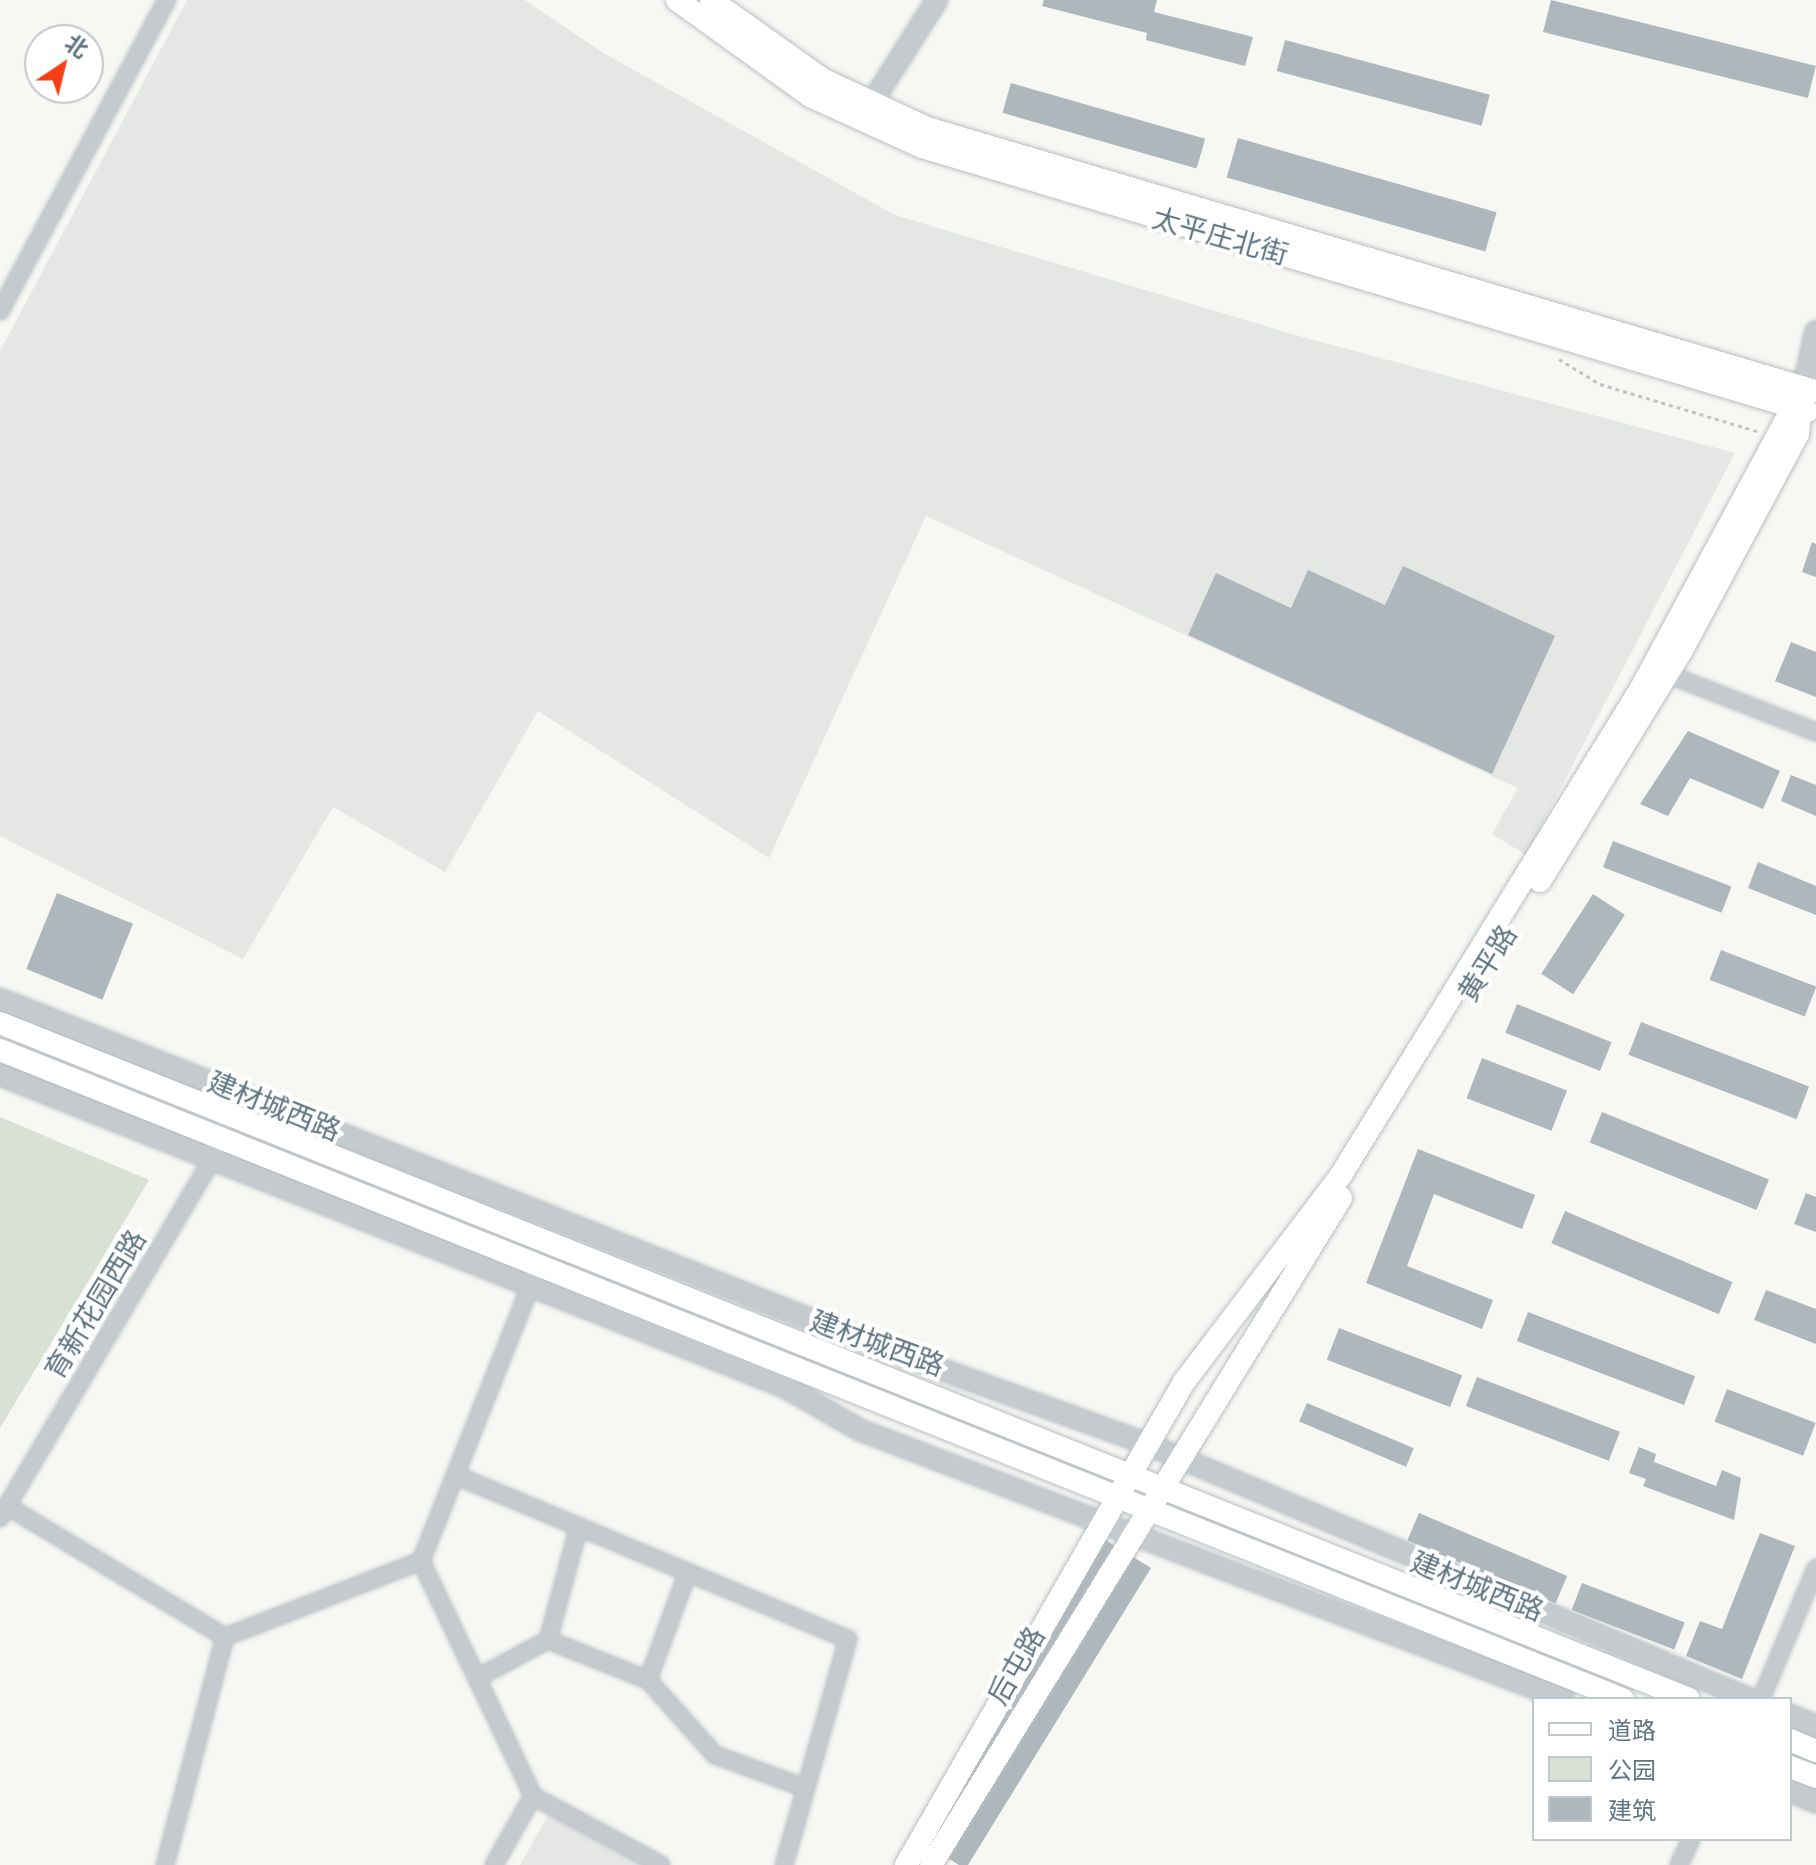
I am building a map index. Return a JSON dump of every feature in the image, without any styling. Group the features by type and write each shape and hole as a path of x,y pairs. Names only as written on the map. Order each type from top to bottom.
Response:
{"main road":[{"name":"太平庄北街","path":"677,0 800,89 994,170 1806,402"},
{"name":"太平庄北街","path":"711,0 865,114"},
{"name":"黄平路","path":"1148,1506 1660,672 1806,402"},
{"name":"黄平路","path":"1132,1471 1211,1343 1341,1175 1660,672"},
{"name":"建材城西路","path":"0,1023 1163,1483 1684,1697"},
{"name":"建材城西路","path":"0,1050 1118,1494 1618,1697"},
{"name":"后屯路","path":"906,1865 1132,1471"},
{"name":"后屯路","path":"931,1865 1148,1506"},
{"path":"1792,1741 1816,1751"},
{"path":"1792,1768 1816,1777"}],"street":[{"path":"0,311 167,0"},
{"path":"865,114 937,0"},
{"path":"1806,402 1816,331"},
{"path":"1660,672 1816,732"},
{"name":"建材城西路","path":"0,999 896,1353 1147,1444 1745,1697"},
{"path":"0,1075 785,1387 860,1430 1103,1519 1558,1697"},
{"name":"育新花园西路","path":"3,1512 211,1159 229,1114"},
{"path":"539,1265 421,1561 533,1796 661,1865"},
{"path":"455,1475 848,1639 784,1865"},
{"path":"3,1512 225,1637"},
{"path":"477,1678 548,1640 579,1526"},
{"path":"225,1637 421,1561"},
{"path":"1762,1697 1816,1568"},
{"path":"648,1680 688,1572"},
{"path":"165,1865 225,1637"},
{"path":"548,1640 648,1680 715,1755 805,1788"},
{"path":"1792,1716 1816,1726"},
{"path":"1792,1792 1816,1802"},
{"path":"494,1865 533,1796"},
{"path":"1679,1865 1690,1841"}],"shaded area":[{"path":"187,0 525,0 605,54 895,215 1295,335 1735,453 1526,855 1492,834 1518,788 926,516 769,858 538,711 445,872 333,807 243,959 0,836 0,351"},
{"path":"552,1808 654,1865 520,1865"}],"green space":[{"path":"0,1117 149,1180 0,1428"}],"building":[{"path":"1044,0 1157,0 1154,12 1253,37 1245,66 1146,40 1147,33 1042,6"},
{"path":"1551,0 1816,66 1808,98 1543,32"},
{"path":"1285,40 1490,95 1481,126 1277,71"},
{"path":"1011,83 1205,139 1197,168 1002,113"},
{"path":"1238,138 1497,212 1485,252 1227,177"},
{"path":"1812,542 1816,544 1816,577 1802,572"},
{"path":"1403,566 1555,636 1492,774 1188,635 1216,573 1291,608 1308,570 1385,605"},
{"path":"1791,642 1816,652 1816,697 1775,681"},
{"path":"1688,731 1780,771 1763,809 1690,778 1668,816 1640,804"},
{"path":"1791,775 1816,785 1816,816 1781,801"},
{"path":"1613,841 1732,887 1722,913 1603,867"},
{"path":"1758,862 1816,886 1816,915 1748,888"},
{"path":"57,893 133,924 102,1000 26,969"},
{"path":"1593,894 1625,915 1573,994 1541,974"},
{"path":"1721,950 1816,986 1805,1016 1710,980"},
{"path":"1517,1004 1612,1042 1600,1071 1505,1033"},
{"path":"1641,1022 1809,1087 1797,1119 1628,1055"},
{"path":"1482,1058 1567,1091 1552,1131 1467,1098"},
{"path":"1602,1112 1769,1179 1757,1210 1590,1143"},
{"path":"1418,1149 1535,1195 1522,1229 1434,1194 1407,1266 1493,1300 1482,1329 1366,1283"},
{"path":"1806,1193 1816,1197 1816,1232 1794,1224"},
{"path":"1565,1211 1733,1282 1719,1314 1551,1243"},
{"path":"1766,1290 1816,1309 1816,1344 1754,1320"},
{"path":"1528,1312 1695,1376 1684,1405 1517,1341"},
{"path":"1339,1328 1462,1375 1450,1407 1327,1360"},
{"path":"1477,1377 1620,1432 1609,1461 1466,1406"},
{"path":"1727,1389 1816,1423 1803,1456 1714,1422"},
{"path":"1307,1403 1414,1448 1406,1467 1299,1421"},
{"path":"1639,1447 1656,1454 1654,1462 1716,1486 1722,1470 1741,1478 1734,1520 1643,1486 1646,1479 1629,1473"},
{"path":"1419,1513 1567,1576 1555,1604 1407,1541"},
{"path":"1760,1533 1795,1546 1742,1679 1686,1656 1700,1621 1722,1629"},
{"path":"1102,1538 1151,1568 968,1865 959,1865 917,1839"},
{"path":"1582,1583 1685,1622 1674,1649 1572,1610"}]}
